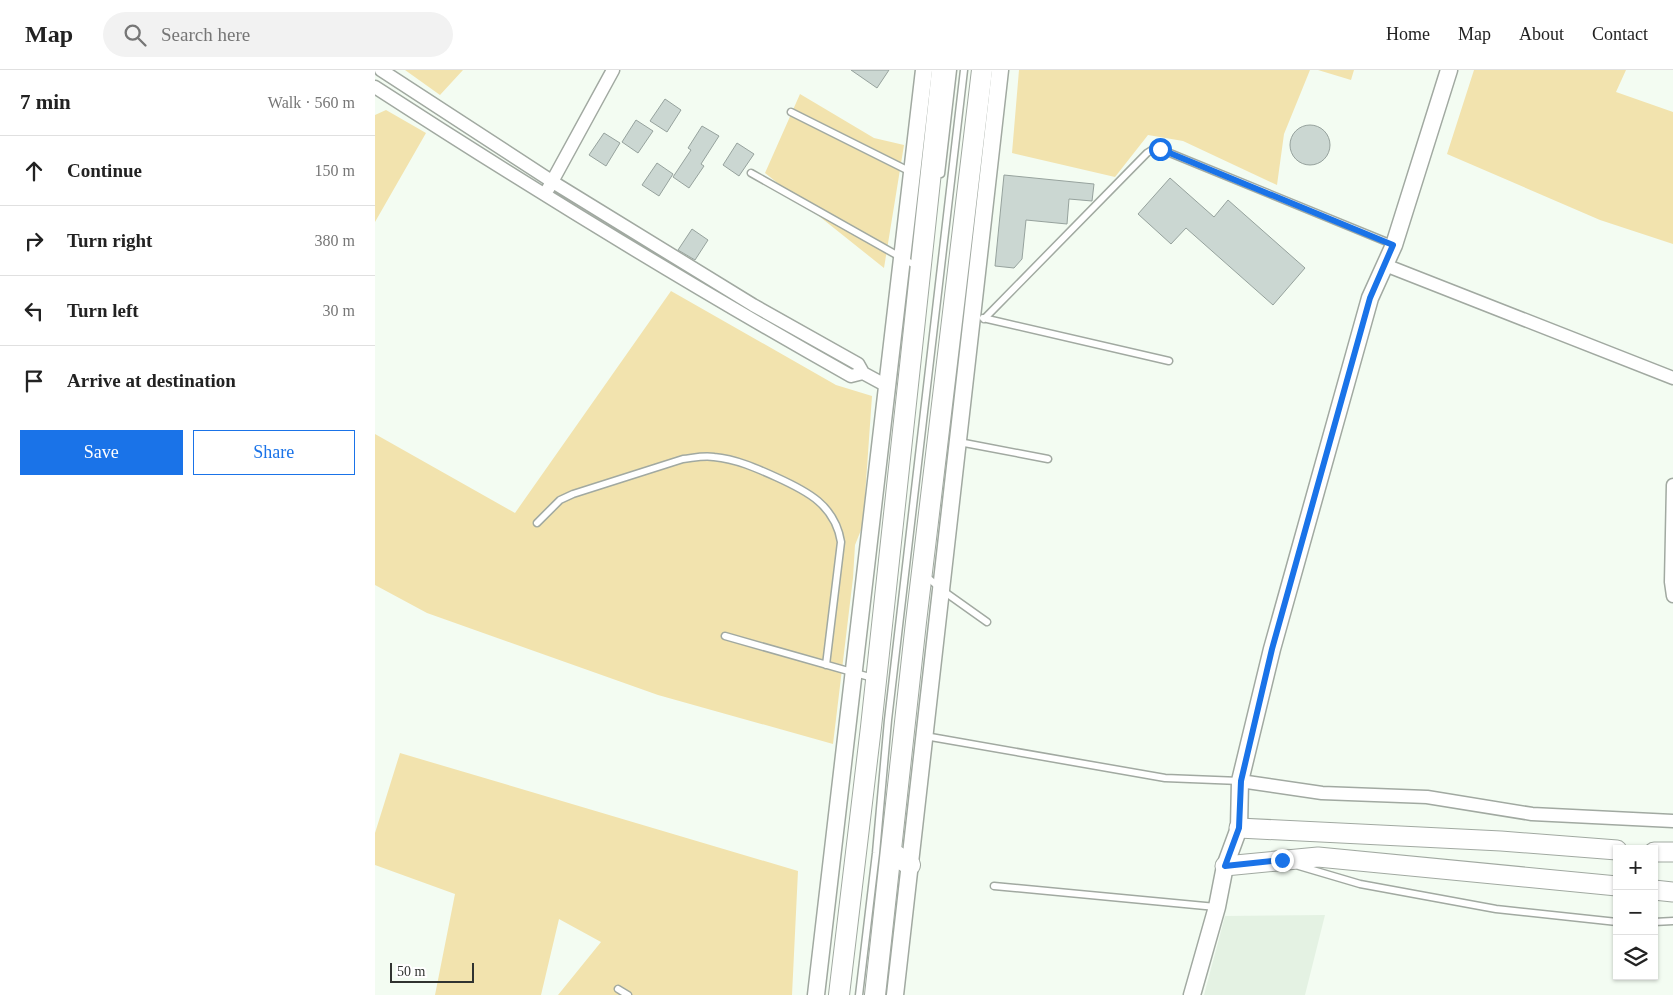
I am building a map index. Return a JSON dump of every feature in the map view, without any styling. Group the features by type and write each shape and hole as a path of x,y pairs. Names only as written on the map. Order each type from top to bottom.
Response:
{"main road":[{"path":"839,995 921,268 925,179 942,70"},
{"path":"875,995 923,573 970,316 982,70"},
{"path":"1239,828 1501,841 1613,850"},
{"path":"891,852 911,865"},
{"path":"1658,852 1673,852"},
{"path":"1225,866 1318,857 1613,886"},
{"path":"1658,890 1673,892"}],"street":[{"path":"381,70 552,182 753,305 858,364 863,373 887,386"},
{"path":"544,195 613,70"},
{"path":"816,995 902,258 925,179 924,70"},
{"path":"895,995 942,590 970,316 1000,70"},
{"path":"1192,995 1217,907 1225,866 1239,828 1241,781 1272,649 1370,298 1393,245 1449,70"},
{"path":"375,87 544,195 733,309 851,376 863,373"},
{"path":"1385,264 1673,378"},
{"path":"1673,485 1671,582 1673,596"},
{"path":"1241,781 1322,794 1427,797 1532,814 1673,821"}],"lane":[{"path":"791,112 925,179 953,70"},
{"path":"859,995 876,853 888,720 964,70"},
{"path":"970,316 1147,153 1155,148 1393,245"},
{"path":"751,173 921,268"},
{"path":"970,316 1169,361"},
{"path":"905,479 910,432"},
{"path":"958,441 1048,459"},
{"path":"537,523 560,500 573,494 683,459 699,457 713,456 747,464 807,491 825,507 833,518 839,529 841,542 826,665"},
{"path":"923,573 942,590 987,622"},
{"path":"725,636 876,679"},
{"path":"925,736 1165,778 1241,781"},
{"path":"1282,860 1360,884 1496,909 1613,922"},
{"path":"994,886 1217,907"},
{"path":"1658,922 1673,921"},
{"path":"617,989 628,995"}],"shaded area":[{"path":"405,70 463,70 440,95"},
{"path":"1019,70 1310,70 1284,134 1277,185 1183,141 1148,135 1115,177 1012,153"},
{"path":"1318,70 1354,70 1351,80"},
{"path":"1474,70 1626,70 1616,92 1673,112 1673,244 1600,220 1447,154"},
{"path":"800,94 874,138 904,145 884,268 765,173"},
{"path":"386,110 426,133 375,222 375,115"},
{"path":"671,291 836,385 872,396 863,525 855,545 853,578 833,744 658,695 427,613 375,585 375,434 515,513"},
{"path":"400,753 798,871 792,995 558,995 601,942 559,919 541,995 435,995 455,894 375,865 375,833"},
{"path":"1325,915 1305,995 1204,995 1225,916"}],"building":[{"path":"851,70 889,70 877,88"},
{"path":"665,99 681,110 667,132 650,121"},
{"path":"636,120 653,131 638,153 622,142"},
{"path":"1310,125 1324,131 1330,145 1324,159 1310,165 1296,159 1290,145 1296,131"},
{"path":"702,126 719,136 701,164 704,166 689,188 673,177 691,150 688,148"},
{"path":"604,133 620,143 606,166 589,155"},
{"path":"737,143 754,154 739,176 723,165"},
{"path":"657,163 673,174 659,196 642,185"},
{"path":"1004,175 1094,184 1092,201 1069,199 1067,224 1026,220 1022,259 1014,268 995,266"},
{"path":"1170,178 1214,217 1228,200 1305,268 1273,305 1186,228 1171,244 1138,214"},
{"path":"692,229 708,240 695,260 678,250"}],"route":[{"path":"1160,149 1393,245 1370,298 1272,649 1241,781 1239,828 1225,866 1282,860"}]}
